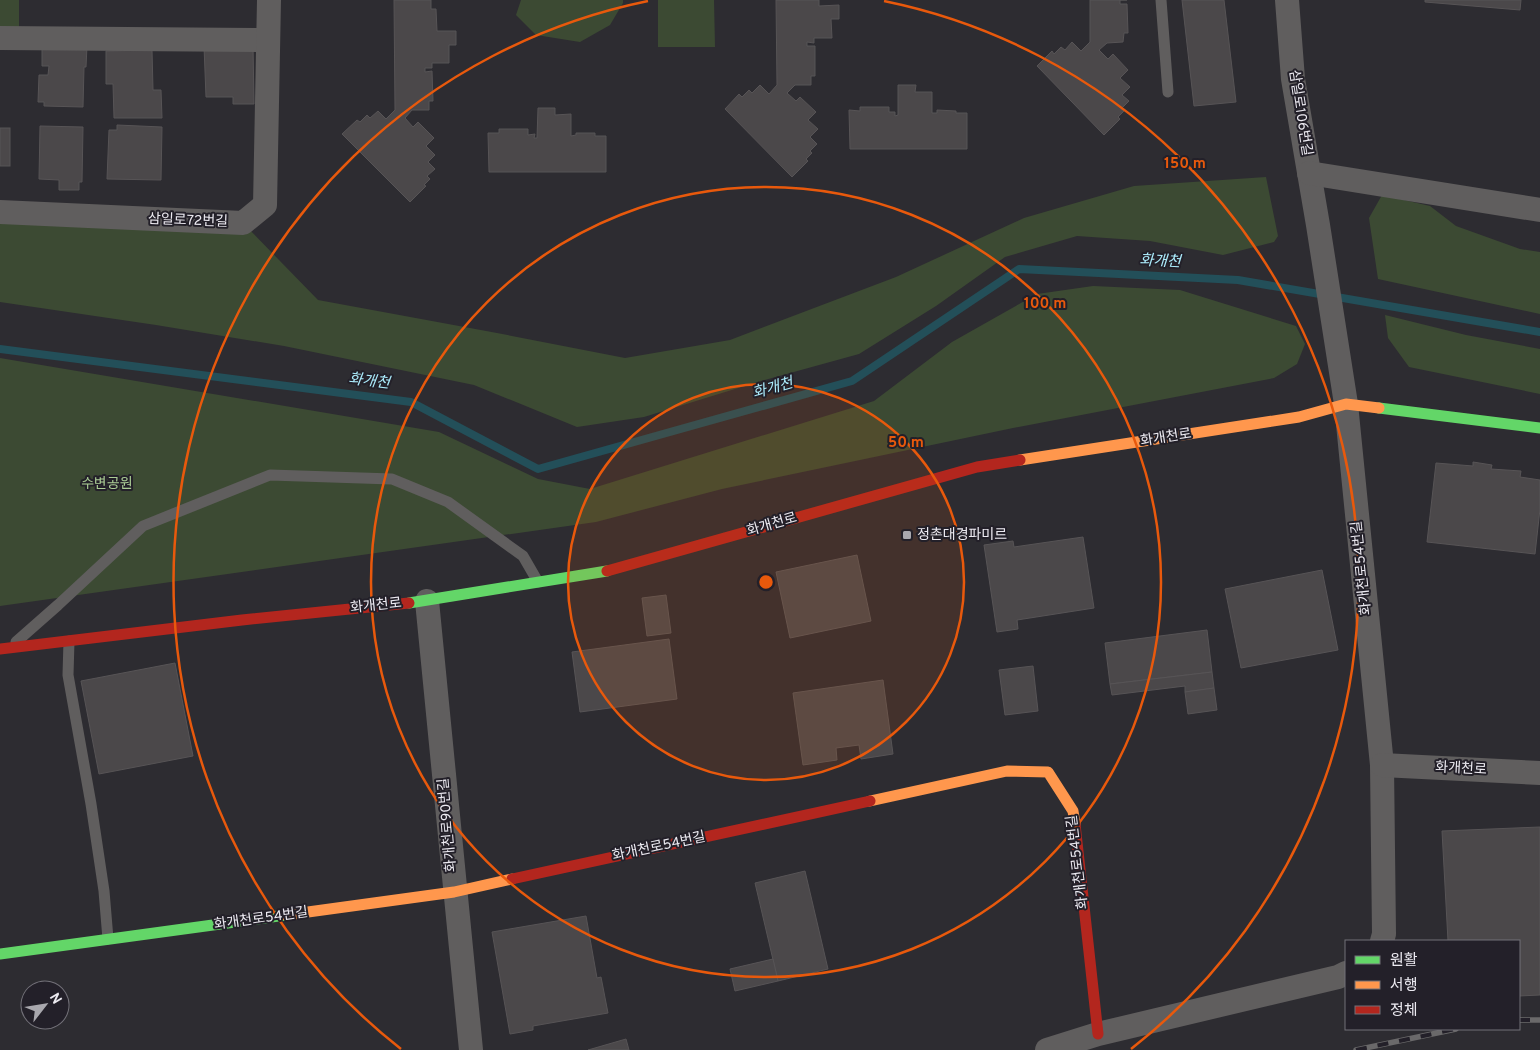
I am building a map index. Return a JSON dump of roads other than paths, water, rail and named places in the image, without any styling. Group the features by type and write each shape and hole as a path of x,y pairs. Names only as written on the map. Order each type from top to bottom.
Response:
{"main road":[{"name":"화개천로","path":"4,649 427,600 611,570 977,466 1299,417 1346,404 1540,428"},
{"name":"화개천로54번길","path":"0,954 454,892 1007,771 1048,772 1073,810 1098,1034"}],"street":[{"name":"삼일로72번길","path":"0,212 243,223 265,205 269,0"},
{"name":"삼일로106번길","path":"1287,0 1293,79 1346,404"},
{"path":"0,38 268,40"},
{"path":"1309,173 1540,210"},
{"name":"화개천로54번길","path":"1346,404 1382,764 1384,934 1382,940"},
{"name":"화개천로90번길","path":"427,600 454,892 471,1050"},
{"name":"화개천로","path":"1382,764 1540,773"},
{"path":"1048,1050 1098,1034 1338,977 1345,974"}],"lane":[{"path":"1161,0 1168,92"},
{"path":"4,649 58,605 143,526 270,475 392,479 448,502 523,556 539,583"},
{"path":"69,641 68,675 91,804 104,891 108,940"}],"waterway":[{"name":"화개천","path":"0,349 411,402 538,469 852,381 1019,269 1238,280 1540,332"}],"railway":[{"path":"1520,1020 1540,1020"},
{"path":"1356,1050 1451,1030"}],"place":[{"name":"정촌대경파미르","path":"907,535"}],"park label":[{"name":"수변공원","path":"107,484"}]}
